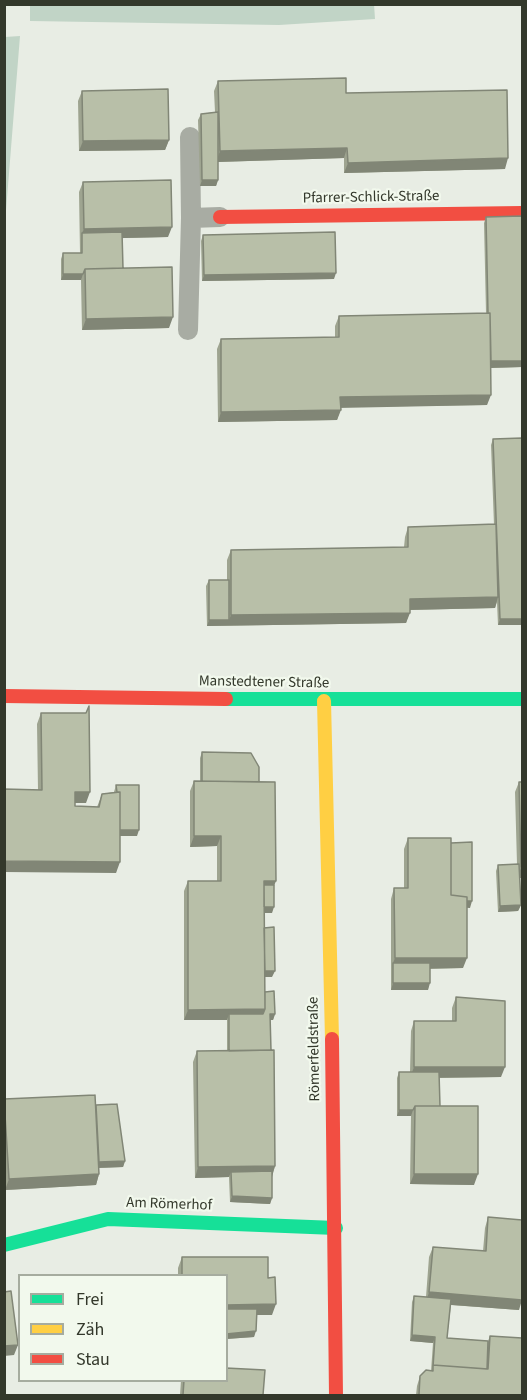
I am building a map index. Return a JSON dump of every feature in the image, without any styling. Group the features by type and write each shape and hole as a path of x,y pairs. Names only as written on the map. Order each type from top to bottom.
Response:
{"street":[{"name":"Pfarrer-Schlick-Straße","path":"219,217 522,213"},
{"name":"Manstedtener Straße","path":"4,696 324,701 522,699"},
{"name":"Römerfeldstraße","path":"324,701 336,1228 336,1395"},
{"name":"Am Römerhof","path":"4,1245 108,1220 336,1228"}],"lane":[{"path":"188,330 191,218 190,137"},
{"path":"191,218 219,217"}],"green space":[{"path":"374,4 375,19 279,25 30,21 30,5"},
{"path":"20,36 5,223 5,37"}],"building":[{"path":"346,78 346,93 507,90 508,158 348,163 347,148 220,151 218,81"},
{"path":"168,89 169,140 83,141 82,91"},
{"path":"218,112 218,180 202,180 201,114"},
{"path":"171,180 172,227 84,229 83,182"},
{"path":"522,216 522,361 491,361 486,217"},
{"path":"122,232 123,268 85,269 83,274 63,274 63,253 82,253 82,233"},
{"path":"335,232 336,273 204,275 203,235"},
{"path":"172,267 173,317 86,319 85,269"},
{"path":"490,313 491,395 340,397 341,410 221,412 221,339 339,337 339,316"},
{"path":"522,438 522,619 500,619 493,439"},
{"path":"496,524 498,597 410,599 410,613 231,615 231,550 408,547 408,527"},
{"path":"209,580 229,580 229,620 209,620"},
{"path":"89,706 90,792 75,792 75,806 99,807 102,794 120,792 120,862 4,861 4,789 42,790 41,713 86,713"},
{"path":"202,752 251,753 259,767 259,782 202,781"},
{"path":"194,781 275,782 276,881 264,881 265,1009 188,1010 188,881 221,881 221,836 194,836"},
{"path":"519,782 522,782 522,867 521,867"},
{"path":"116,785 139,785 139,830 120,830 120,792 117,792"},
{"path":"408,838 451,838 451,895 467,897 467,958 395,958 394,888 408,888"},
{"path":"472,842 472,901 467,901 467,897 451,895 451,843"},
{"path":"519,864 521,905 500,906 498,865"},
{"path":"264,885 274,885 274,907 264,907"},
{"path":"274,927 275,971 265,971 264,928"},
{"path":"393,963 430,963 430,983 393,983"},
{"path":"274,991 275,1014 270,1014 271,1050 229,1051 229,1014 263,1014 265,992"},
{"path":"456,997 505,1001 505,1067 414,1067 414,1021 456,1021"},
{"path":"274,1050 275,1166 198,1167 197,1051"},
{"path":"399,1072 439,1072 440,1106 415,1106 413,1110 399,1110"},
{"path":"95,1095 99,1174 9,1179 4,1099"},
{"path":"117,1104 125,1161 99,1162 96,1105"},
{"path":"415,1106 478,1106 478,1174 414,1174"},
{"path":"272,1171 272,1198 232,1196 231,1172"},
{"path":"488,1217 522,1220 522,1300 429,1292 433,1247 486,1251"},
{"path":"182,1257 268,1257 268,1278 275,1277 276,1304 228,1305 228,1274 182,1274"},
{"path":"11,1291 18,1345 4,1346 4,1292"},
{"path":"414,1296 451,1299 447,1338 488,1341 487,1369 433,1365 435,1337 412,1335"},
{"path":"228,1309 257,1309 256,1331 228,1334"},
{"path":"490,1336 522,1338 522,1395 419,1395 420,1376 426,1370 433,1371 433,1365 488,1369"},
{"path":"228,1368 265,1370 263,1395 183,1395 184,1382 228,1382"}],"traffic: fast":[{"path":"226,699 522,699"},
{"path":"4,1245 108,1219 336,1228"}],"traffic: slow":[{"path":"324,701 332,1039"}],"traffic: jam":[{"path":"220,217 522,213"},
{"path":"4,696 226,699"},
{"path":"332,1039 336,1396"}]}
